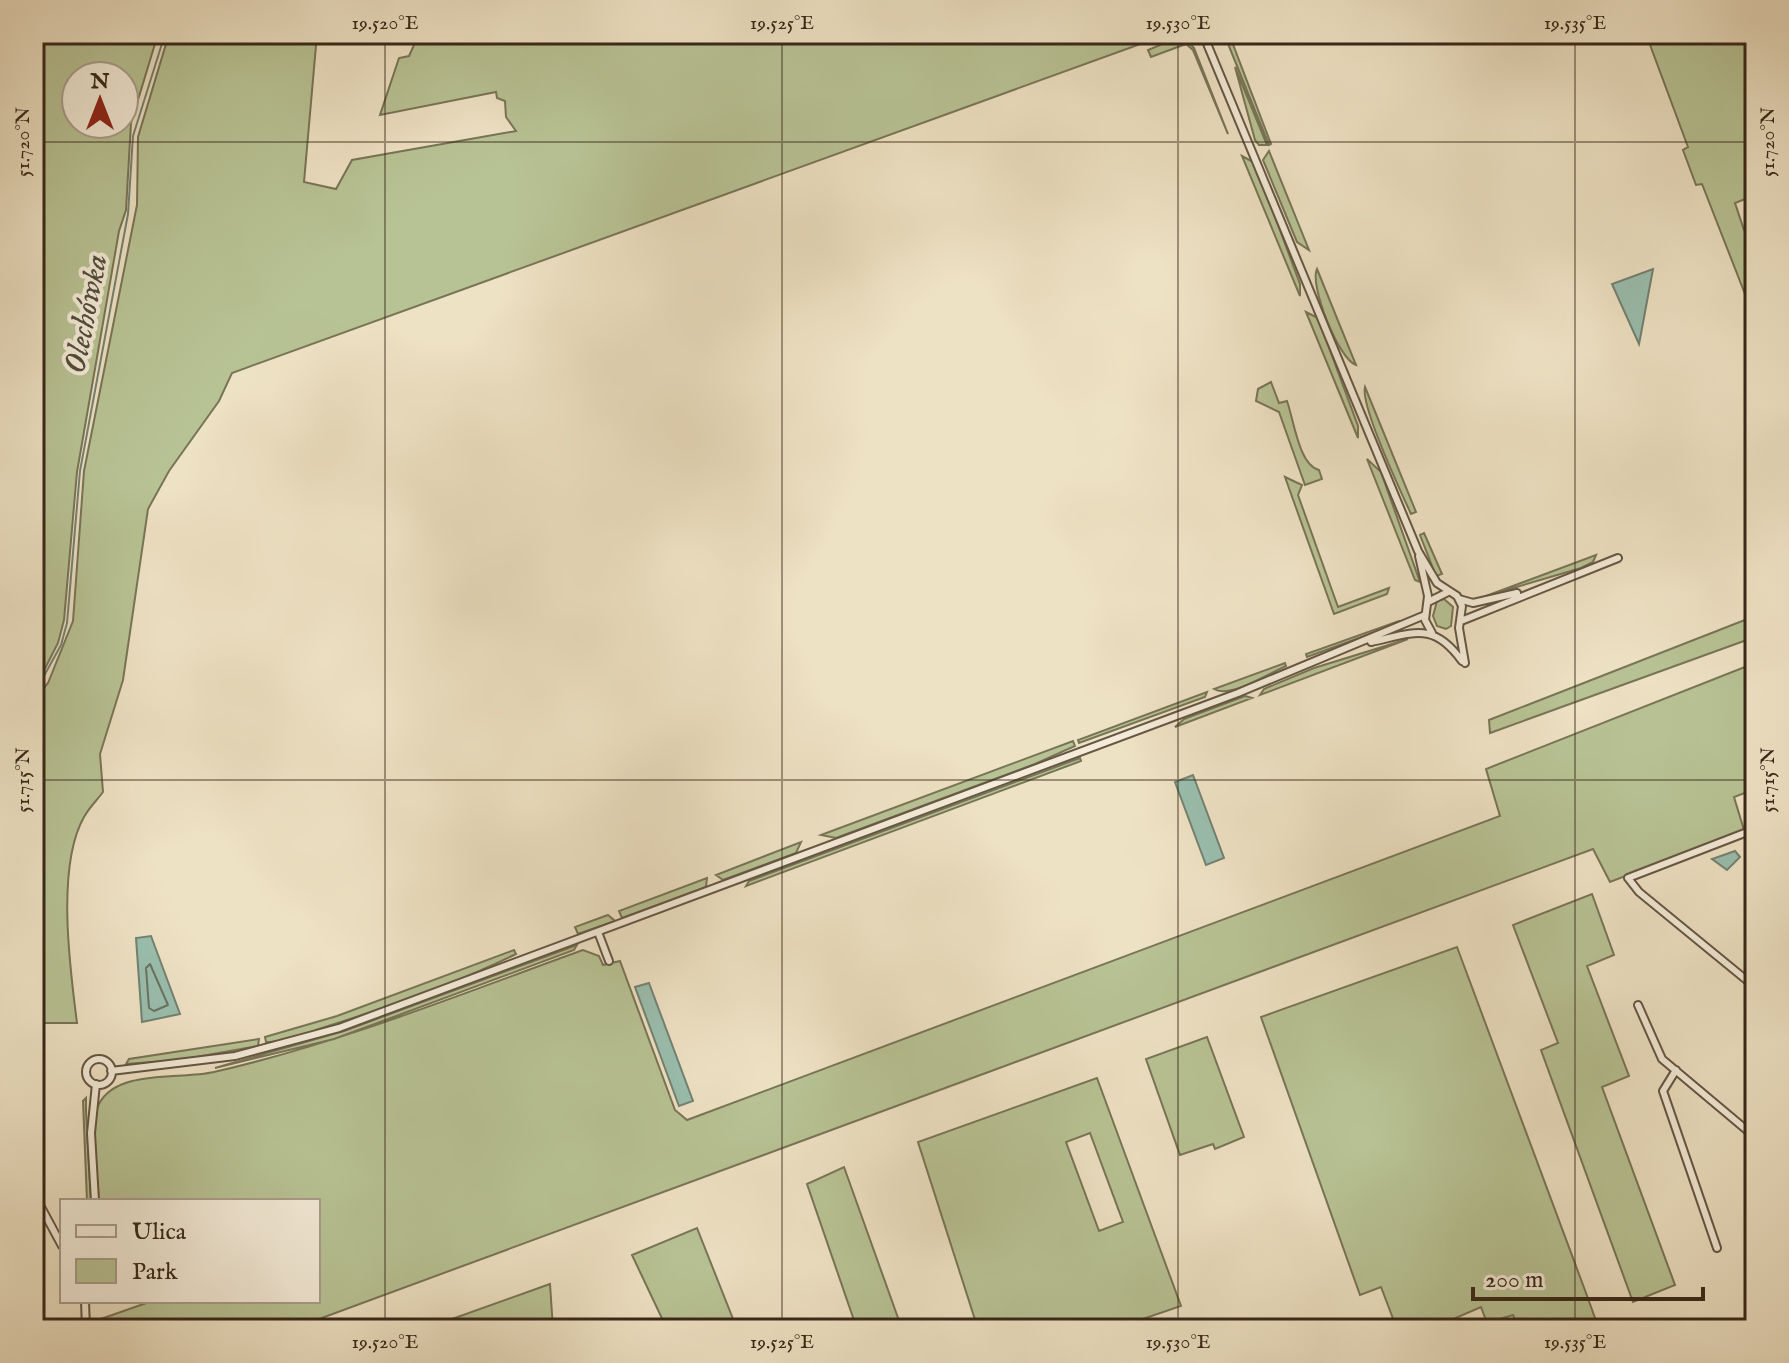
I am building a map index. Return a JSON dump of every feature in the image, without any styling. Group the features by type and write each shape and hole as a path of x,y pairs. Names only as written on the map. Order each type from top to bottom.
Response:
{"street":[{"path":"1203,34 1212,48 1418,551 1437,583 1459,599 1473,603 1536,589"},
{"path":"1210,34 1212,48"},
{"path":"1418,551 1428,602 1425,615 1432,633"},
{"path":"1442,637 1459,625 1536,589 1618,558"},
{"path":"1428,602 1448,592"},
{"path":"1357,645 1420,632 1432,633 1442,637 1465,663 1459,625 1463,612 1459,599"},
{"path":"111,1071 235,1056 306,1039 1238,693 1425,615"},
{"path":"1755,829 1628,878 1639,892 1755,987"},
{"path":"598,932 609,961"},
{"path":"1638,1005 1655,1048 1676,1070 1755,1137"},
{"path":"96,1084 86,1075 90,1062 104,1060 111,1071"},
{"path":"1676,1070 1663,1091 1717,1248"},
{"path":"96,1084 107,1081 111,1071"},
{"path":"95,1199 91,1133 96,1084"},
{"path":"34,1194 60,1242"},
{"path":"85,1303 86,1329"}],"green space":[{"path":"34,34 158,34 140,93 140,60 60,60 60,140 130,140 126,210 119,231 77,472 64,620 58,643 34,690 34,560 39,518 34,504 34,406 38,403 39,385 34,387"},
{"path":"169,34 317,34 304,182 336,189 352,160 516,131 506,117 505,101 497,98 496,92 380,115 399,58 409,56 419,34 1168,34 232,373 219,401 169,471 148,509 123,680 100,754 103,792 84,817 70,862 67,918 77,1023 34,1023 34,700 48,683 73,621 84,471 137,205 140,130"},
{"path":"1176,34 1182,34 1194,48 1228,134 1193,50 1186,44 1151,57 1148,50 1177,38"},
{"path":"1224,34 1229,34 1269,145"},
{"path":"1646,34 1755,34 1755,195 1735,203 1744,230 1755,227 1752,312 1702,184 1696,185 1683,150 1688,147"},
{"path":"1235,67 1267,145 1259,145 1255,140"},
{"path":"1269,151 1309,250 1297,242 1263,160"},
{"path":"1242,156 1255,163 1300,284 1300,296"},
{"path":"1317,269 1356,365 1342,350 1327,321 1317,290"},
{"path":"1306,312 1318,318 1358,426 1358,438"},
{"path":"1271,382 1279,403 1287,401 1302,451 1312,466 1319,470 1322,479 1305,485 1279,412 1256,401 1258,389"},
{"path":"1365,387 1416,512 1411,514 1375,430"},
{"path":"1367,459 1381,472 1420,582 1415,580"},
{"path":"1285,477 1302,485 1298,495 1338,607 1389,588 1387,594 1334,614"},
{"path":"1424,533 1442,574 1436,576 1420,535"},
{"path":"1596,555 1593,562 1581,568 1486,596"},
{"path":"1444,599 1453,607 1451,626 1446,629 1437,626 1433,616 1437,601"},
{"path":"1755,616 1755,637 1490,733 1489,720"},
{"path":"1403,622 1307,657 1306,654"},
{"path":"1408,639 1260,695 1264,689 1314,668"},
{"path":"1285,663 1286,666 1239,688 1229,691 1214,689"},
{"path":"1755,663 1755,789 1734,797 1744,830 1610,882 1593,849 292,1329 95,1329 95,1321 146,1303 320,1303 320,1199 99,1199 94,1137 96,1113 108,1093 120,1085 150,1078 214,1072 308,1047 583,950 599,956 603,965 620,961 675,1110 687,1120 1500,816 1486,769"},
{"path":"1207,692 1205,697 1079,743 1078,740"},
{"path":"1245,696 1252,698 1175,727 1184,719"},
{"path":"1073,741 1075,746 1035,764 836,838 821,835"},
{"path":"1080,758 1081,761 746,886 749,881"},
{"path":"801,842 796,853 723,880 716,875"},
{"path":"707,878 706,887 622,918 619,911"},
{"path":"1592,894 1614,955 1587,966 1629,1076 1602,1087 1675,1285 1633,1302 1541,1050 1558,1043 1513,925"},
{"path":"608,915 615,921 578,934 575,927"},
{"path":"577,945 574,950 334,1039 215,1068 344,1031"},
{"path":"1457,947 1599,1329 1519,1329 1513,1315 1487,1323 1481,1307 1430,1329 1397,1329 1381,1287 1360,1295 1261,1017"},
{"path":"514,950 516,954 422,994 296,1037 266,1042 265,1037 337,1016"},
{"path":"1207,1037 1244,1137 1215,1149 1213,1144 1180,1155 1146,1059"},
{"path":"259,1039 258,1046 180,1060 126,1064 129,1059"},
{"path":"1097,1078 1181,1306 1134,1322 1136,1329 978,1329 918,1142","holes":["1090,1133 1123,1222 1099,1231 1066,1142"]},
{"path":"86,1098 91,1199 87,1199 83,1101"},
{"path":"844,1167 902,1329 857,1329 807,1184"},
{"path":"697,1228 737,1329 667,1329 632,1255"},
{"path":"550,1284 553,1329 424,1329"}],"water":[{"path":"1653,269 1640,339 1639,344 1612,284"},
{"path":"1193,775 1224,858 1206,865 1175,782"},
{"path":"1735,851 1740,857 1727,870 1712,859"},
{"path":"151,936 180,1014 142,1022 136,938"},
{"path":"649,983 693,1101 679,1106 635,987"}],"waterway":[{"name":"Olechówka","path":"34,694 61,645 67,623 80,471 128,214 133,136 165,34"}]}
